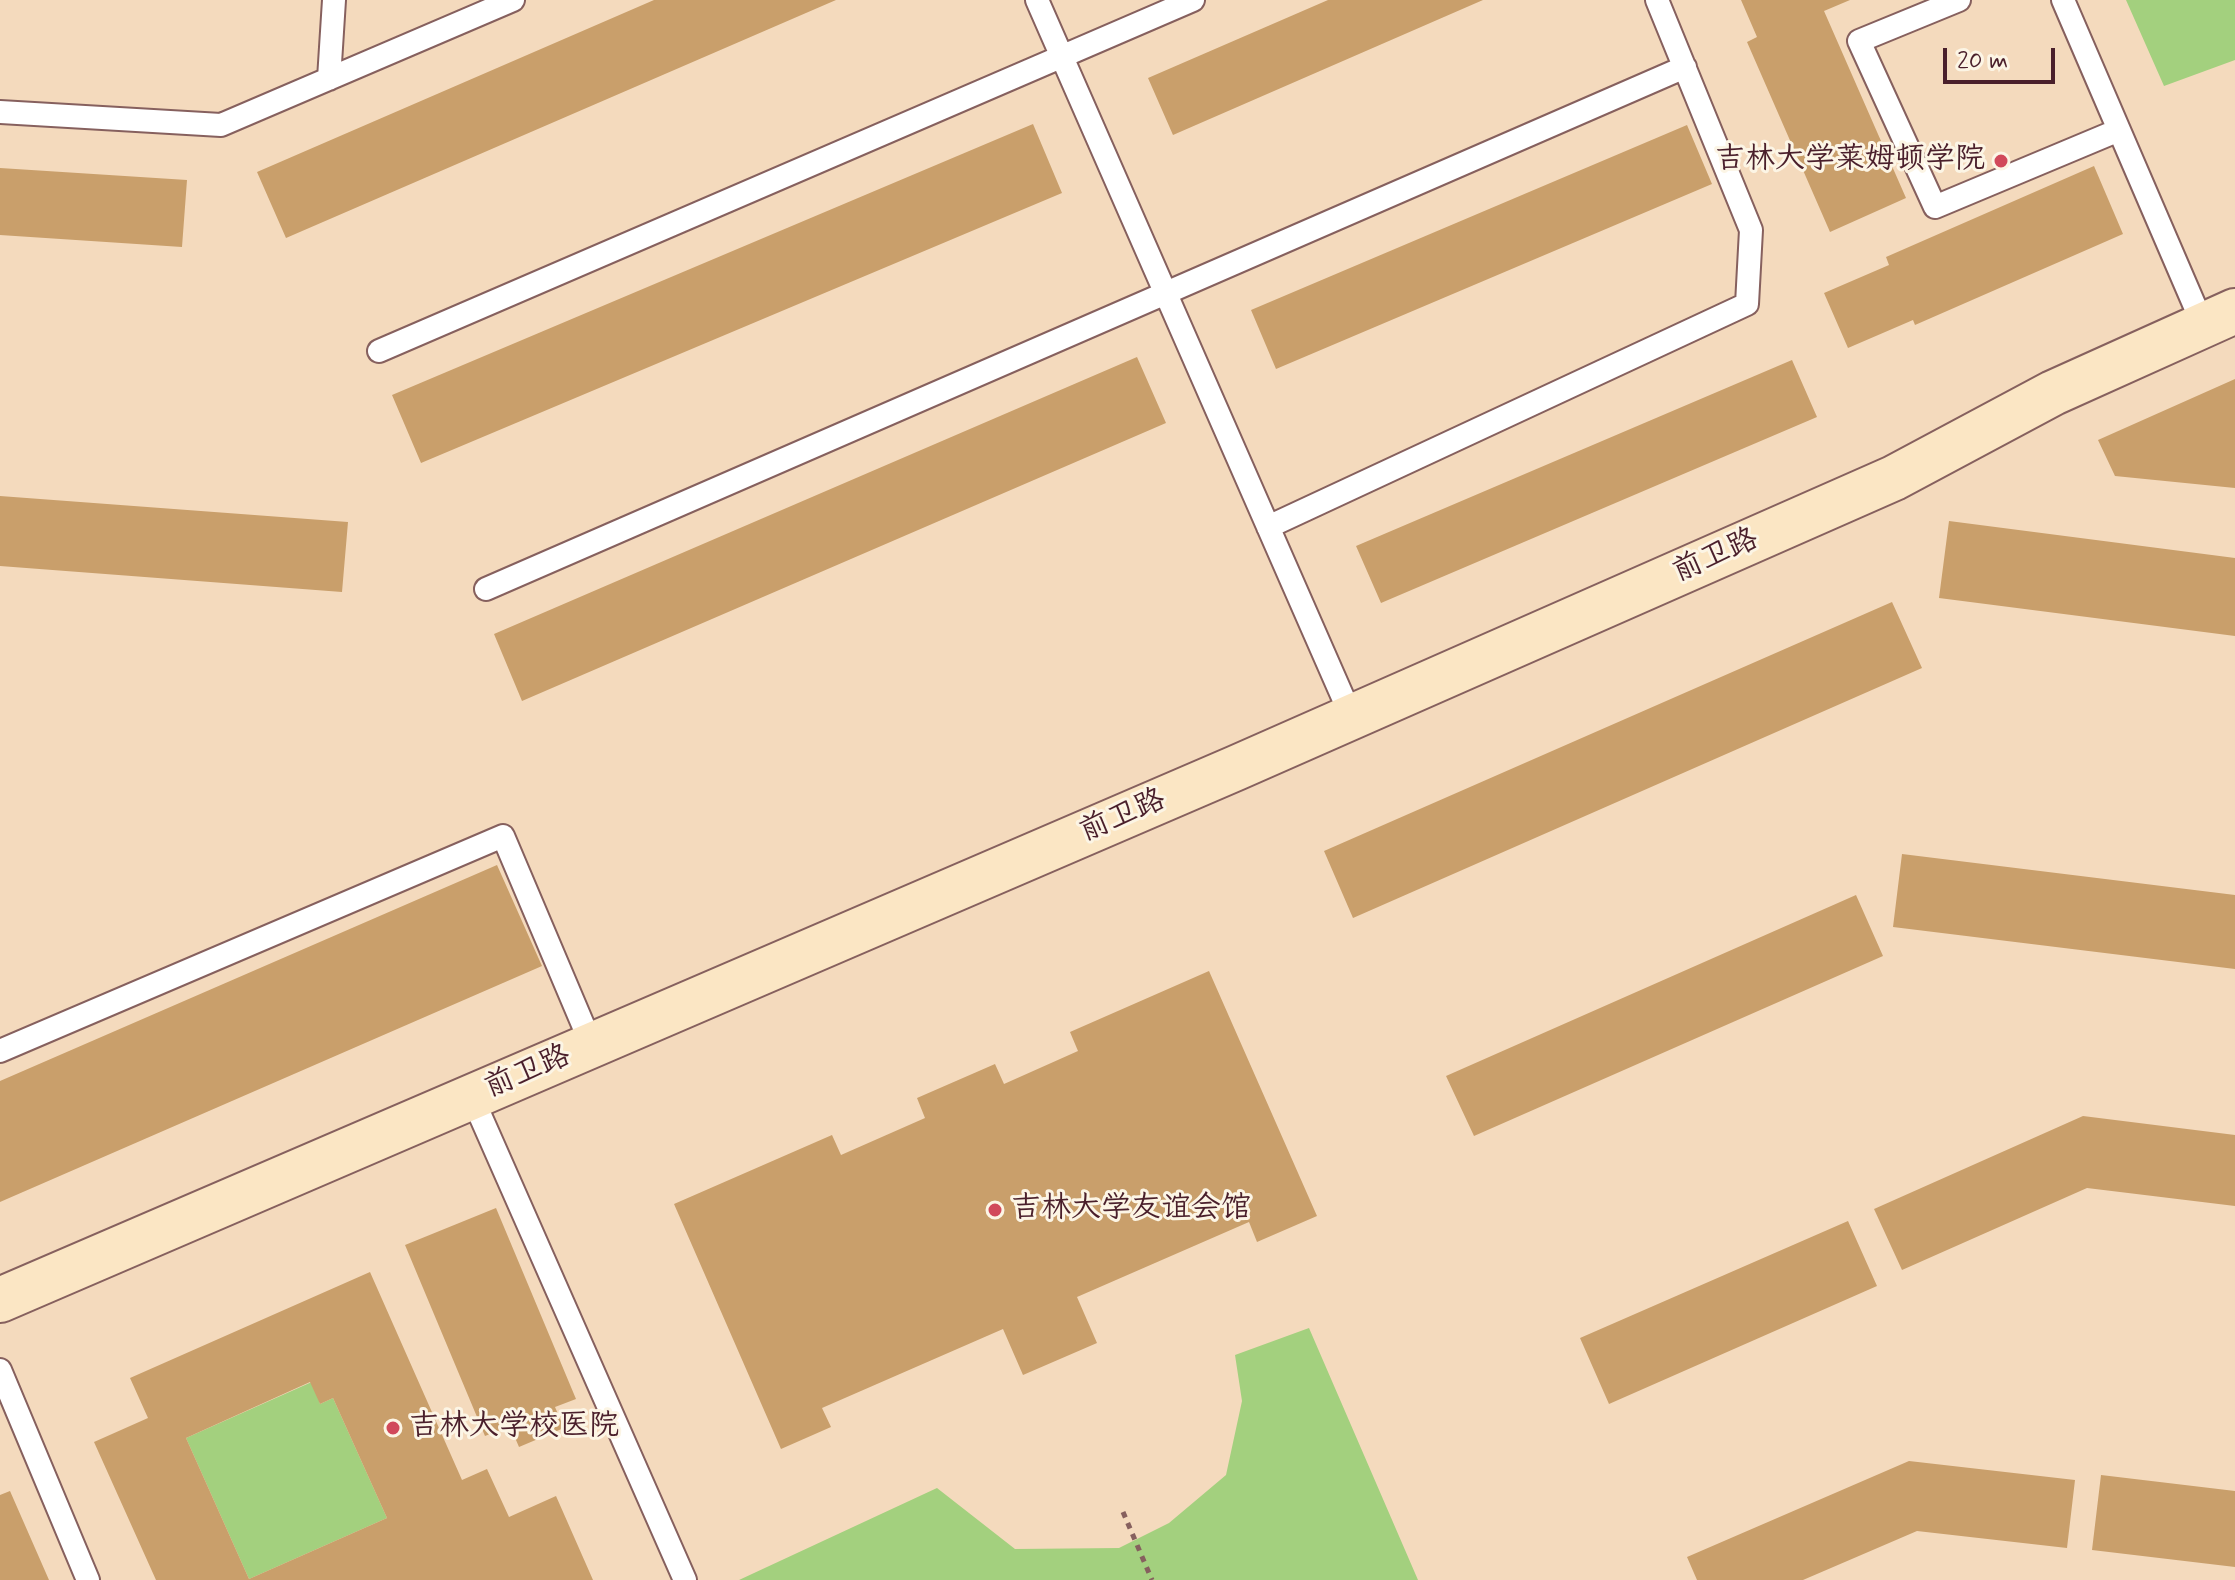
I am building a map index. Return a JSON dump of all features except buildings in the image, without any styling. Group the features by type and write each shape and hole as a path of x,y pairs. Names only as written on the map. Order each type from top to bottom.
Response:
{"street":[{"name":"前卫路","path":"0,1300 1352,718 1894,478 2053,393 2219,318"}],"lane":[{"path":"329,79 334,0"},
{"path":"0,112 221,125 513,0"},
{"path":"1037,0 1352,718"},
{"path":"379,351 1193,0"},
{"path":"1268,527 1747,304 1751,230 1657,0"},
{"path":"1959,0 1859,41 1935,207 2119,130"},
{"path":"2063,0 2119,130 2219,318"},
{"path":"486,589 1685,67"},
{"path":"0,1051 503,836 592,1046"},
{"path":"472,1097 685,1580"},
{"path":"0,1370 88,1580"}],"path":[{"path":"1123,1512 1152,1580"}],"green space":[{"path":"2126,0 2235,0 2235,60 2164,86"},
{"path":"1309,1328 1418,1580 739,1580 937,1488 1015,1549 1119,1548 1169,1523 1226,1475 1242,1401 1235,1355"},
{"path":"314,1381 320,1404 333,1398 387,1518 249,1579 186,1438"}],"place":[{"name":"吉林大学莱姆顿学院","path":"2001,161"},
{"name":"吉林大学友谊会馆","path":"995,1210"},
{"name":"吉林大学校医院","path":"393,1428"}]}
